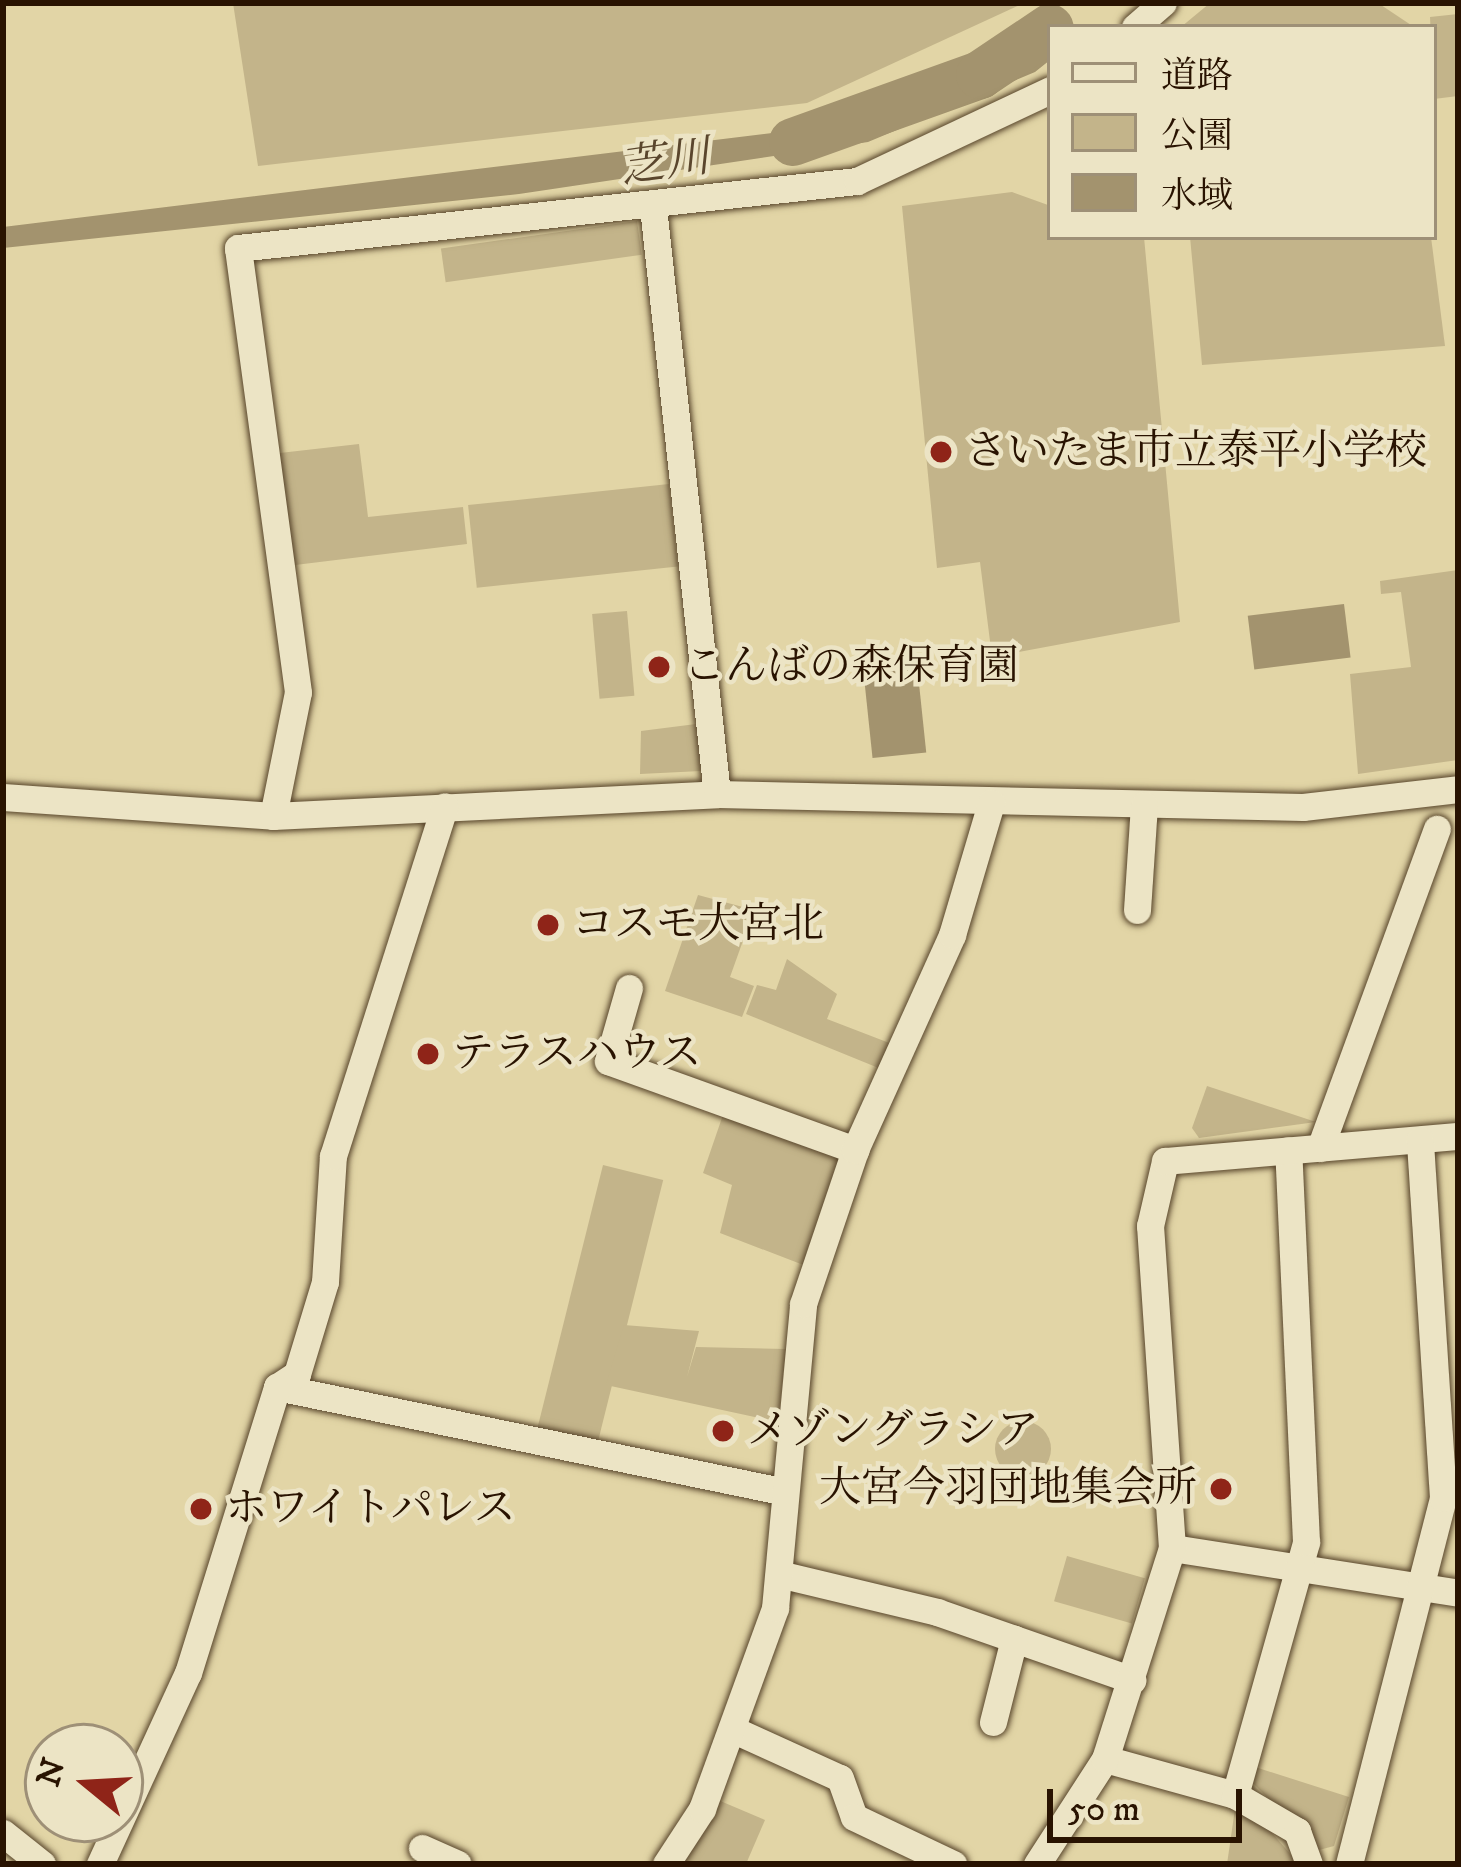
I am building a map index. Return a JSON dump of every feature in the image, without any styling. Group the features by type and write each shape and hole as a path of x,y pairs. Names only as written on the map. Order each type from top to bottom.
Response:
{"street":[{"path":"1138,24 1163,3"},
{"path":"273,816 298,692 238,248 649,208 857,181 1047,91"},
{"path":"649,208 717,794"},
{"path":"3,797 273,816 717,794 1340,805 1458,789"},
{"path":"666,1864 734,1730 779,1574 781,1491 803,1304 854,1150 952,935 991,802"},
{"path":"1137,910 1144,805"},
{"path":"100,1864 188,1673 277,1387 297,1374 325,1282 333,1156 445,806"},
{"path":"1320,1148 1437,829"},
{"path":"629,988 608,1061 854,1150"},
{"path":"1037,1864 1106,1759 1172,1548 1150,1226 1165,1161 1420,1139 1455,1129"},
{"path":"1349,1864 1450,1499 1420,1139"},
{"path":"1235,1795 1300,1568 1288,1150"},
{"path":"277,1387 781,1491"},
{"path":"1172,1548 1458,1593"},
{"path":"779,1574 1014,1639 1132,1680"},
{"path":"993,1722 1014,1639"},
{"path":"734,1730 840,1778 854,1817 953,1864"},
{"path":"1106,1759 1235,1795 1297,1831 1309,1864"},
{"path":"3,1833 42,1864"},
{"path":"422,1848 458,1864"}],"green space":[{"path":"233,3 1024,3 807,103 258,166"},
{"path":"1210,3 1378,3 1410,24 1185,24"},
{"path":"1458,14 1458,96 1437,99 1437,24 1430,24 1430,17"},
{"path":"1012,192 1047,205 1047,240 1144,240 1180,622 992,657 980,562 937,568 902,206"},
{"path":"637,221 642,255 446,282 441,249"},
{"path":"1190,240 1431,240 1445,346 1202,365"},
{"path":"359,444 368,517 463,507 467,544 287,566 271,454"},
{"path":"669,484 678,567 477,588 468,505"},
{"path":"1458,570 1458,760 1358,774 1350,674 1411,667 1401,592 1381,594 1380,581"},
{"path":"627,611 634,696 600,699 592,614"},
{"path":"696,724 701,771 640,774 641,731"},
{"path":"698,895 754,910 730,977 754,986 742,1017 665,991"},
{"path":"787,959 837,994 827,1019 892,1044 881,1069 746,1014 757,985 776,990"},
{"path":"1207,1086 1316,1122 1199,1138 1192,1128"},
{"path":"725,1109 846,1154 806,1266 720,1233 732,1185 703,1173"},
{"path":"603,1165 663,1180 597,1445 537,1430"},
{"path":"624,1325 699,1331 687,1377 696,1347 786,1349 778,1422 606,1385"},
{"path":"1023,1421 1043,1429 1051,1449 1043,1469 1023,1477 1003,1469 995,1449 1003,1429"},
{"path":"1067,1556 1145,1578 1132,1624 1054,1601"},
{"path":"1252,1766 1349,1797 1334,1846 1319,1850 1249,1779"},
{"path":"718,1800 765,1820 746,1864 676,1864"},
{"path":"1235,1809 1257,1816 1299,1864 1227,1864"}],"water":[{"path":"1047,37 1047,62 1035,72 868,142 519,194 3,248 3,227 887,119 970,87"},
{"path":"1344,604 1351,658 1254,669 1248,616"},
{"path":"916,655 926,752 873,758 862,661"}],"waterway":[{"name":"芝川","path":"793,142 980,75 1047,30"}],"place":[{"name":"さいたま市立泰平小学校","path":"941,452"},
{"name":"こんばの森保育園","path":"659,667"},
{"name":"コスモ大宮北","path":"548,925"},
{"name":"テラスハウス","path":"428,1054"},
{"name":"メゾングラシア","path":"723,1431"},
{"name":"大宮今羽団地集会所","path":"1221,1489"},
{"name":"ホワイトパレス","path":"201,1509"}]}
